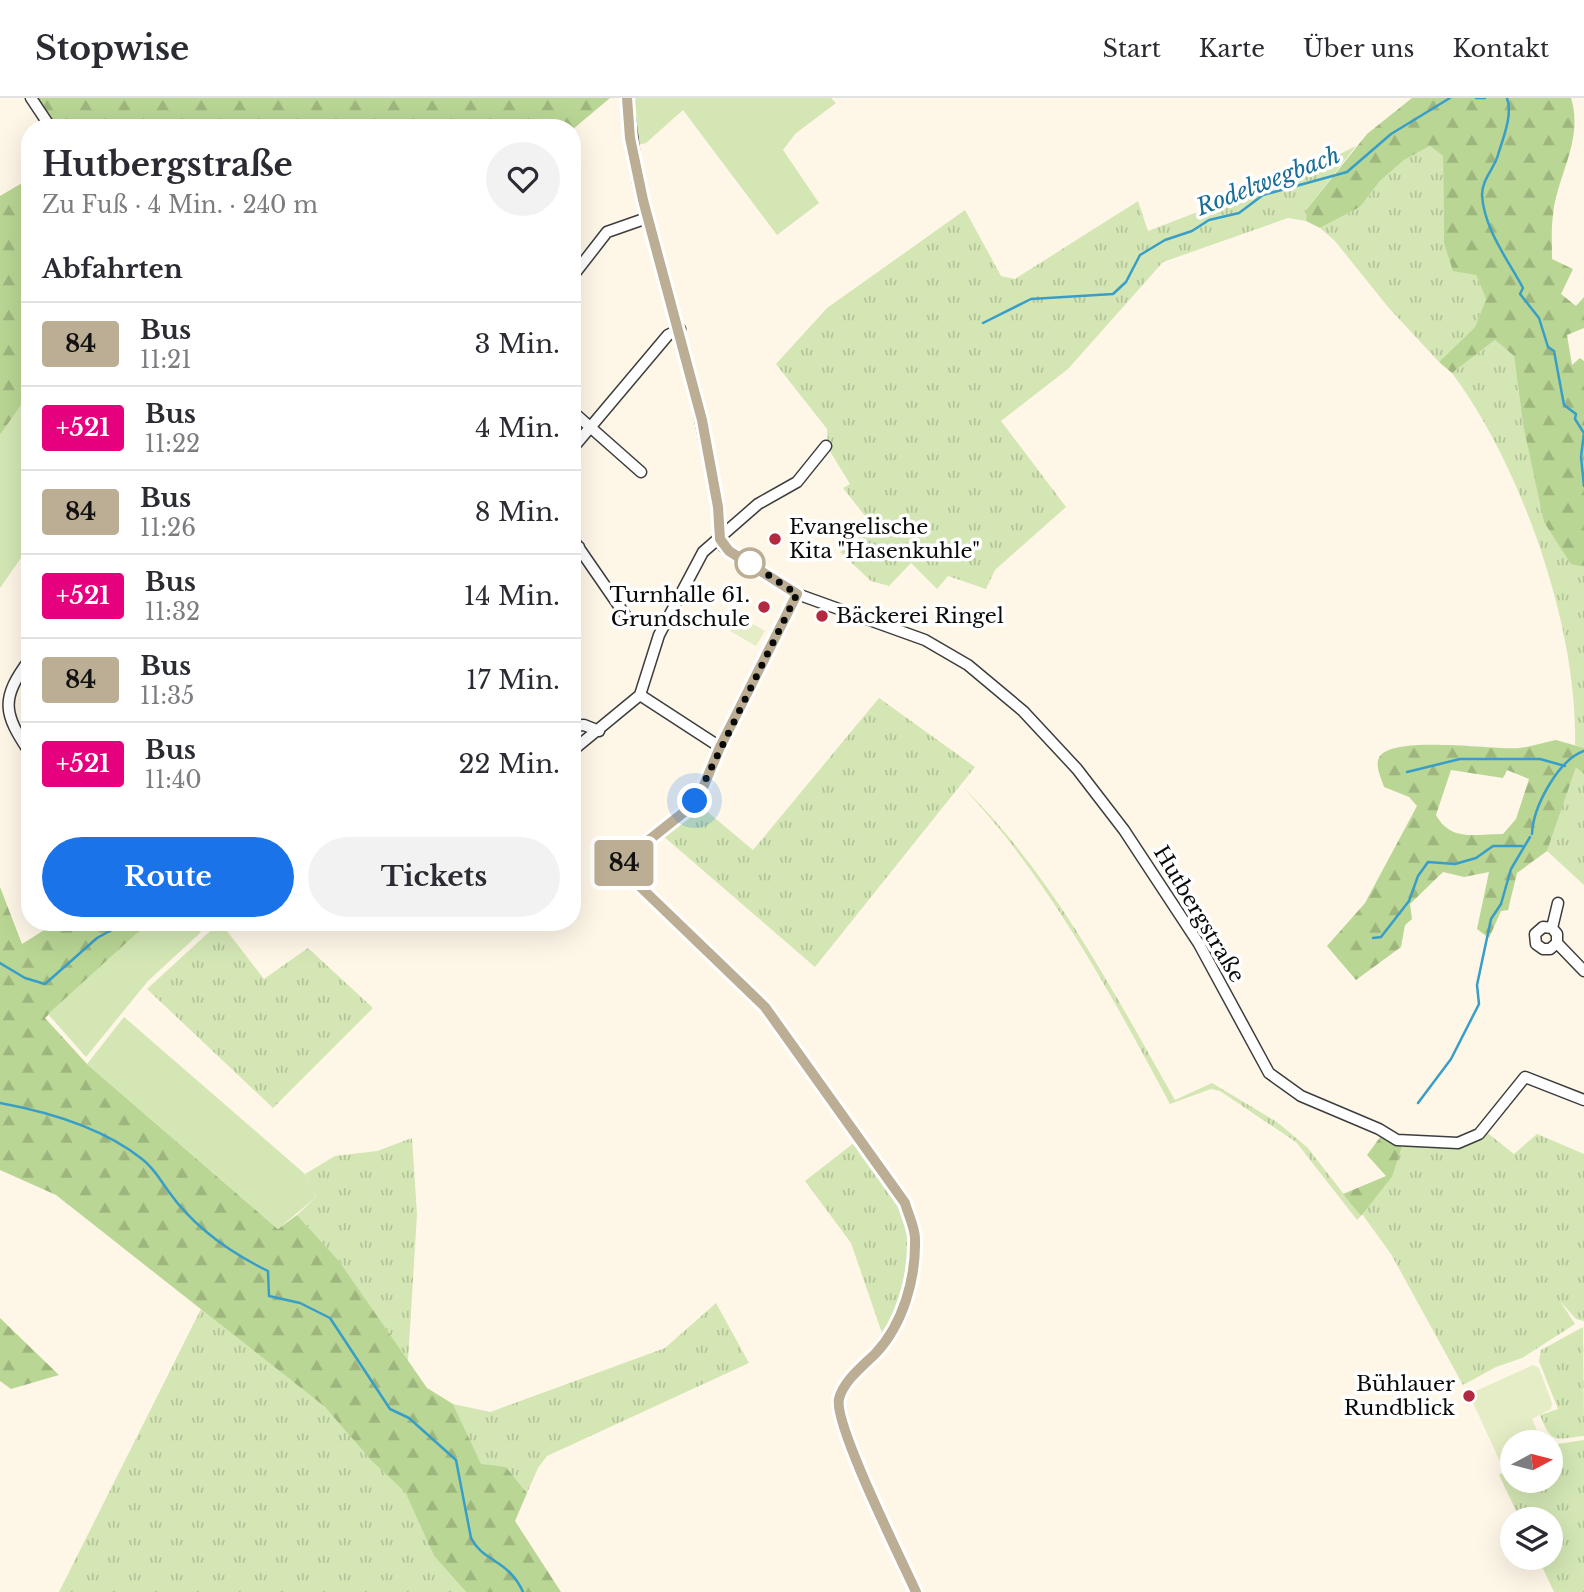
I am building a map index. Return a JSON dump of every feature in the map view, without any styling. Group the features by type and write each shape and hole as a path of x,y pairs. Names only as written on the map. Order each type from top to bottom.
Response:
{"street":[{"path":"31,98 45,119"},
{"path":"627,98 634,161 647,218 680,329 702,420 718,507 720,539"},
{"path":"581,265 607,232 647,218"},
{"path":"581,439 668,335 680,329"},
{"path":"581,419 641,472"},
{"path":"581,744 640,695 652,653 704,552 758,504 797,482 826,446"},
{"name":"Hutbergstraße","path":"720,539 729,551 797,594 925,640 968,665 1023,711 1077,769 1125,830 1199,944 1269,1073 1301,1096 1379,1129 1397,1140 1458,1143 1472,1138 1484,1128 1525,1077 1584,1100"},
{"path":"581,558 630,622"},
{"path":"797,594 720,747 709,778 695,801 625,859 623,864 627,874 765,1007 905,1203 915,1237 913,1273 905,1307 885,1343 846,1384 839,1399 841,1417 863,1477 916,1592"},
{"path":"21,672 10,687 6,700 12,728 21,740"},
{"path":"640,695 720,747"},
{"path":"581,725 599,731"},
{"path":"1552,928 1558,903"},
{"path":"1552,928 1558,934 1557,943 1545,950 1535,942 1539,929 1552,928"},
{"path":"1557,943 1584,971"}],"green space":[{"path":"36,98 610,98 581,122 581,119 50,119"},
{"path":"636,98 831,98 836,103 795,134 783,150 819,203 777,235 683,110 646,143 637,145 634,104"},
{"path":"1412,98 1571,98 1574,128 1555,200 1552,259 1573,269 1561,294 1576,306 1584,297 1584,328 1567,335 1572,365 1580,358 1584,361 1584,567 1571,564 1544,522 1523,424 1514,356 1495,340 1452,373 1439,362 1475,327 1486,299 1476,275 1453,271 1444,243 1443,156 1430,146 1404,160 1380,181 1360,207 1320,228 1306,221 1307,209 1367,134"},
{"path":"1356,146 1307,209 1306,221 1288,218 1163,262 1068,369 1001,421 1066,507 995,570 986,589 948,576 937,589 911,563 889,586 871,581 840,552 873,526 843,488 850,484 828,448 827,429 776,364 827,308 965,210 1001,276 1015,279 1138,201 1148,231 1195,213 1221,208 1237,193 1263,179 1301,173"},
{"path":"1430,146 1443,156 1444,243 1476,275 1486,299 1475,327 1439,362 1388,307 1335,241 1320,228 1360,207 1380,181 1404,160"},
{"path":"21,184 21,406 0,435 0,196"},
{"path":"1495,340 1514,356 1523,424 1571,563 1584,567 1584,748 1575,745 1567,651 1541,550 1501,454 1478,411 1452,373"},
{"path":"21,406 21,558 0,588 0,435"},
{"path":"738,615 765,631 756,646 730,631"},
{"path":"879,698 975,767 815,967 662,835 698,804 753,850"},
{"path":"1556,740 1584,748 1584,774 1576,767 1547,851 1517,873 1508,910 1501,911 1489,938 1477,929 1489,872 1464,877 1443,872 1410,904 1412,919 1405,925 1401,947 1356,980 1327,946 1365,903 1417,806 1409,797 1384,787 1378,767 1380,756 1405,746 1519,748","holes":["1451,770 1503,778 1507,770 1529,779 1516,819 1503,834 1456,833 1442,824 1436,815"]},
{"path":"1576,766 1584,774 1584,885 1547,851"},
{"path":"962,786 1025,857 1053,895 1104,976 1175,1100 1212,1083 1277,1122 1307,1147 1361,1216 1357,1220 1296,1142 1220,1091 1211,1089 1170,1104 1101,979 1050,898 1023,859"},
{"path":"0,887 22,944 43,931 140,931 45,1018 87,1064 278,1229 297,1215 339,1261 427,1388 453,1404 481,1464 506,1467 527,1493 515,1521 561,1592 466,1592 434,1556 405,1492 372,1461 325,1407 56,1195 0,1170"},
{"path":"139,931 201,931 148,981 86,1057 48,1014"},
{"path":"210,931 227,931 264,979 308,948 373,1008 273,1108 147,989"},
{"path":"124,1017 305,1174 316,1197 278,1229 87,1064"},
{"path":"1485,1131 1514,1154 1537,1134 1584,1154 1584,1321 1576,1319 1560,1301 1575,1324 1522,1358 1496,1367 1463,1385 1391,1254 1362,1214 1392,1177 1402,1147 1448,1146"},
{"path":"1381,1136 1402,1147 1392,1177 1361,1216 1343,1194 1386,1176 1367,1155"},
{"path":"412,1138 417,1214 408,1361 339,1261 297,1215 316,1197 305,1174 335,1156 377,1151"},
{"path":"855,1142 899,1199 911,1241 911,1258 904,1290 883,1336 851,1243 805,1181"},
{"path":"716,1303 749,1363 547,1456 538,1468 527,1493 506,1467 481,1465 453,1404 490,1412 665,1348"},
{"path":"201,1309 325,1407 405,1492 434,1556 466,1592 59,1592"},
{"path":"0,1318 59,1375 11,1389 0,1381"},
{"path":"1583,1327 1584,1436 1563,1439 1563,1430 1548,1430 1540,1415 1558,1409 1539,1361 1541,1350"},
{"path":"1533,1365 1539,1368 1552,1403 1551,1409 1532,1419 1537,1430 1500,1430 1500,1462 1469,1394"},
{"path":"1584,1440 1584,1592 1554,1592 1544,1570 1563,1570 1563,1507 1514,1507 1508,1493 1563,1493 1563,1443"}],"waterway":[{"name":"Rodelwegbach","path":"983,323 1031,299 1113,294 1126,282 1140,255 1165,240 1192,231 1209,220 1239,213 1263,195 1347,172 1391,134 1450,98"},
{"name":"Rodelwegbach","path":"1476,98 1485,98"},
{"path":"1507,98 1507,126 1496,160 1484,184 1484,208 1498,244 1523,288 1520,294 1539,318 1548,347 1554,351 1564,405 1576,414 1575,419 1584,433 1581,457 1584,486"},
{"path":"1532,834 1542,798 1556,774 1574,756 1584,751"},
{"path":"1407,772 1460,759 1540,759 1565,766"},
{"path":"1418,1103 1451,1059 1479,1004 1477,985 1491,919 1501,904 1511,869 1530,837"},
{"path":"1373,938 1381,937 1409,901 1418,876 1428,862 1455,864 1476,858 1493,846 1522,846"},
{"path":"0,963 25,978 45,984 97,938 110,931"},
{"path":"0,1103 75,1123 127,1148 150,1167 179,1205 202,1228 240,1256 268,1271 269,1296 300,1303 330,1318 390,1409 409,1418 456,1460 471,1538 482,1552 511,1573 523,1592"}],"bus line":[{"name":"84","path":"627,98 630,138 643,200 702,420 718,507 720,539 729,551 797,594 720,747 709,778 695,801 679,817 625,859 623,864 627,874 765,1007 905,1203 915,1237 913,1273 905,1307 885,1343 846,1384 839,1399 841,1417 863,1477 916,1592"}],"place":[{"name":"Evangelische Kita \"Hasenkuhle\"","path":"775,539"},
{"name":"Turnhalle 61. Grundschule","path":"764,607"},
{"name":"Bäckerei Ringel","path":"822,616"},
{"name":"Bühlauer Rundblick","path":"1469,1396"}],"route":[{"path":"695,801 709,778 720,747 797,594 750,563"}]}
